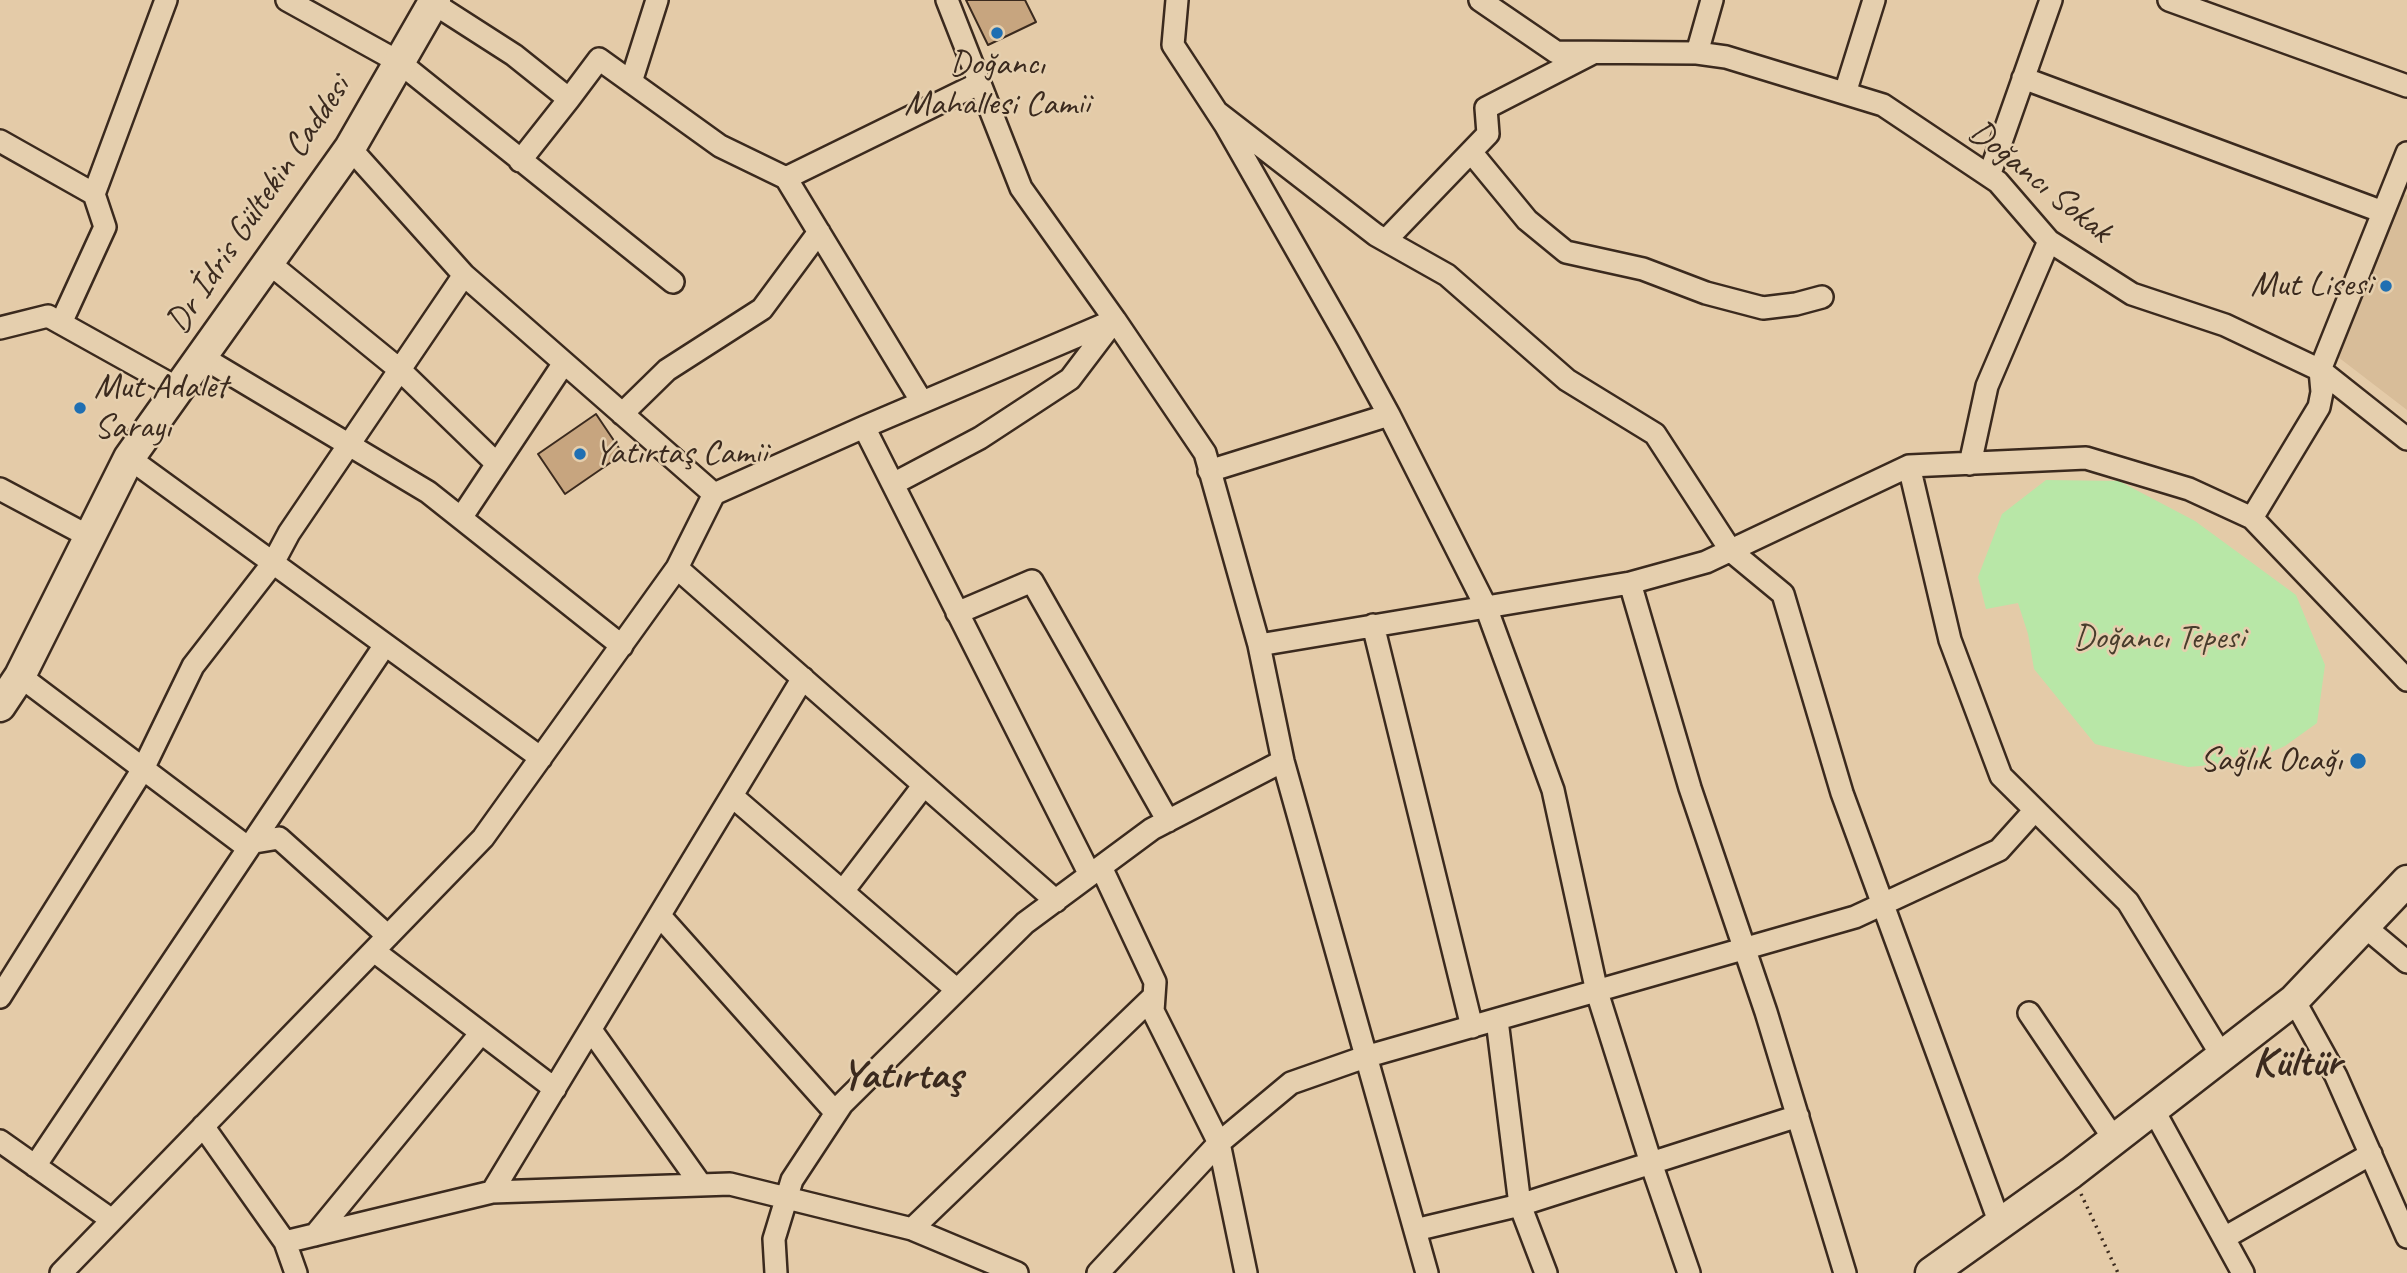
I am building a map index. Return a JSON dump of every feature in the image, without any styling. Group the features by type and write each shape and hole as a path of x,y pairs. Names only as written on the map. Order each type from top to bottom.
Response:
{"street":[{"path":"61,323 105,227 94,194 166,0"},
{"path":"287,0 399,62 673,282"},
{"path":"631,82 657,0"},
{"path":"947,0 1021,188 1205,453 1259,645 1283,761 1427,1273"},
{"path":"1177,0 1173,45 1217,112 1389,415 1486,607 1553,790 1597,992 1689,1273"},
{"name":"Doğancı Sokak","path":"1480,0 1556,52 1696,52 1726,57 1882,105 1998,182 2049,241 2132,294 2225,325 2320,370 2407,439"},
{"path":"1696,52 1712,0"},
{"path":"1845,93 1874,0"},
{"path":"1989,176 2051,0"},
{"path":"2169,0 2407,86"},
{"path":"434,1 514,54 569,99"},
{"name":"Dr İdris Gültekin Caddesi","path":"0,706 20,676 129,458 351,148 434,1"},
{"path":"1386,240 1488,134 1486,108 1594,52"},
{"path":"520,161 599,59 720,146 786,178 922,402"},
{"path":"2024,78 2383,212"},
{"path":"786,178 979,83"},
{"path":"1217,112 1386,240 1447,275 1567,380 1656,434 1731,551 1783,594 1842,793 2000,1224"},
{"path":"0,141 94,194"},
{"path":"351,148 464,275 714,494"},
{"path":"1471,152 1527,220 1566,252 1643,269 1706,293 1763,308 1796,304 1822,297"},
{"path":"2252,518 2319,407 2322,392 2320,370 2407,153"},
{"path":"622,414 667,370 762,309 819,232"},
{"path":"1970,464 1987,386 2049,241"},
{"path":"269,263 400,370 496,463"},
{"path":"0,997 143,769 193,667 273,563 289,533 464,275"},
{"path":"0,328 48,316 179,389"},
{"path":"61,1273 484,838 677,568 714,494 1115,320"},
{"path":"892,484 980,438 1070,379 1115,320"},
{"path":"202,357 428,492 622,646"},
{"path":"461,518 564,363"},
{"path":"1209,471 1389,415"},
{"path":"864,427 957,613 1155,982 1153,1011 1219,1143 1245,1273"},
{"path":"129,458 541,758"},
{"path":"1259,645 1630,583 1706,562 1909,466 2086,458 2189,489 2252,518 2407,680"},
{"path":"1909,466 1950,640 2001,776 2127,902 2222,1056"},
{"path":"0,489 90,537"},
{"path":"677,568 1056,901"},
{"path":"957,613 1032,581 1168,821"},
{"path":"1630,583 1690,788 1798,1116 1845,1273"},
{"path":"1373,625 1472,1027"},
{"path":"35,1166 385,645"},
{"path":"20,676 243,844 279,838 381,943 481,1032 555,1089"},
{"path":"492,1192 803,678"},
{"path":"776,1273 774,1239 792,1180 842,1104 1025,923 1152,829 1283,761"},
{"path":"843,891 924,785"},
{"path":"732,796 957,990"},
{"path":"1098,1273 1219,1143 1291,1083 1365,1057 1855,917 1999,850 2035,810"},
{"path":"1931,1273 2071,1173 2294,1000 2407,881"},
{"path":"660,916 836,1113"},
{"path":"2364,926 2407,962"},
{"path":"912,1229 1154,996"},
{"path":"2294,1000 2336,1076 2407,1237"},
{"path":"2029,1013 2114,1139"},
{"path":"1497,1020 1520,1205 1546,1273"},
{"path":"591,1030 701,1185"},
{"path":"315,1235 481,1032"},
{"path":"2153,1109 2243,1273"},
{"path":"1415,1230 1520,1205 1798,1116"},
{"path":"203,1126 285,1242 296,1273"},
{"path":"0,1141 112,1220"},
{"path":"2224,1238 2371,1154"},
{"path":"285,1242 492,1192 730,1184 912,1229 1017,1273"}],"path":[{"path":"2071,1173 2118,1273"}],"shaded area":[{"name":"Mut Lisesi","path":"2404,194 2407,195 2407,410 2338,357 2393,215"}],"green space":[{"name":"Doğancı Tepesi","path":"2046,480 2119,481 2195,521 2296,595 2325,665 2317,723 2285,746 2248,762 2188,767 2095,744 2034,669 2028,634 2018,603 1986,609 1978,577 2002,514"}],"building":[{"name":"Doğancı Mahallesi Camii","path":"966,0 1025,0 1036,22 988,45"},
{"name":"Yatırtaş Camii","path":"596,414 623,454 565,494 538,454"}],"place":[{"name":"Doğancı Mahallesi Camii","path":"997,33"},
{"name":"Mut Lisesi","path":"2386,286"},
{"name":"Mut Adalet Sarayı","path":"80,408"},
{"name":"Yatırtaş Camii","path":"580,454"},
{"name":"Sağlık Ocağı","path":"2358,761"}],"district":[{"name":"Kültür","path":"2297,1064"},
{"name":"Yatırtaş","path":"902,1077"}]}
